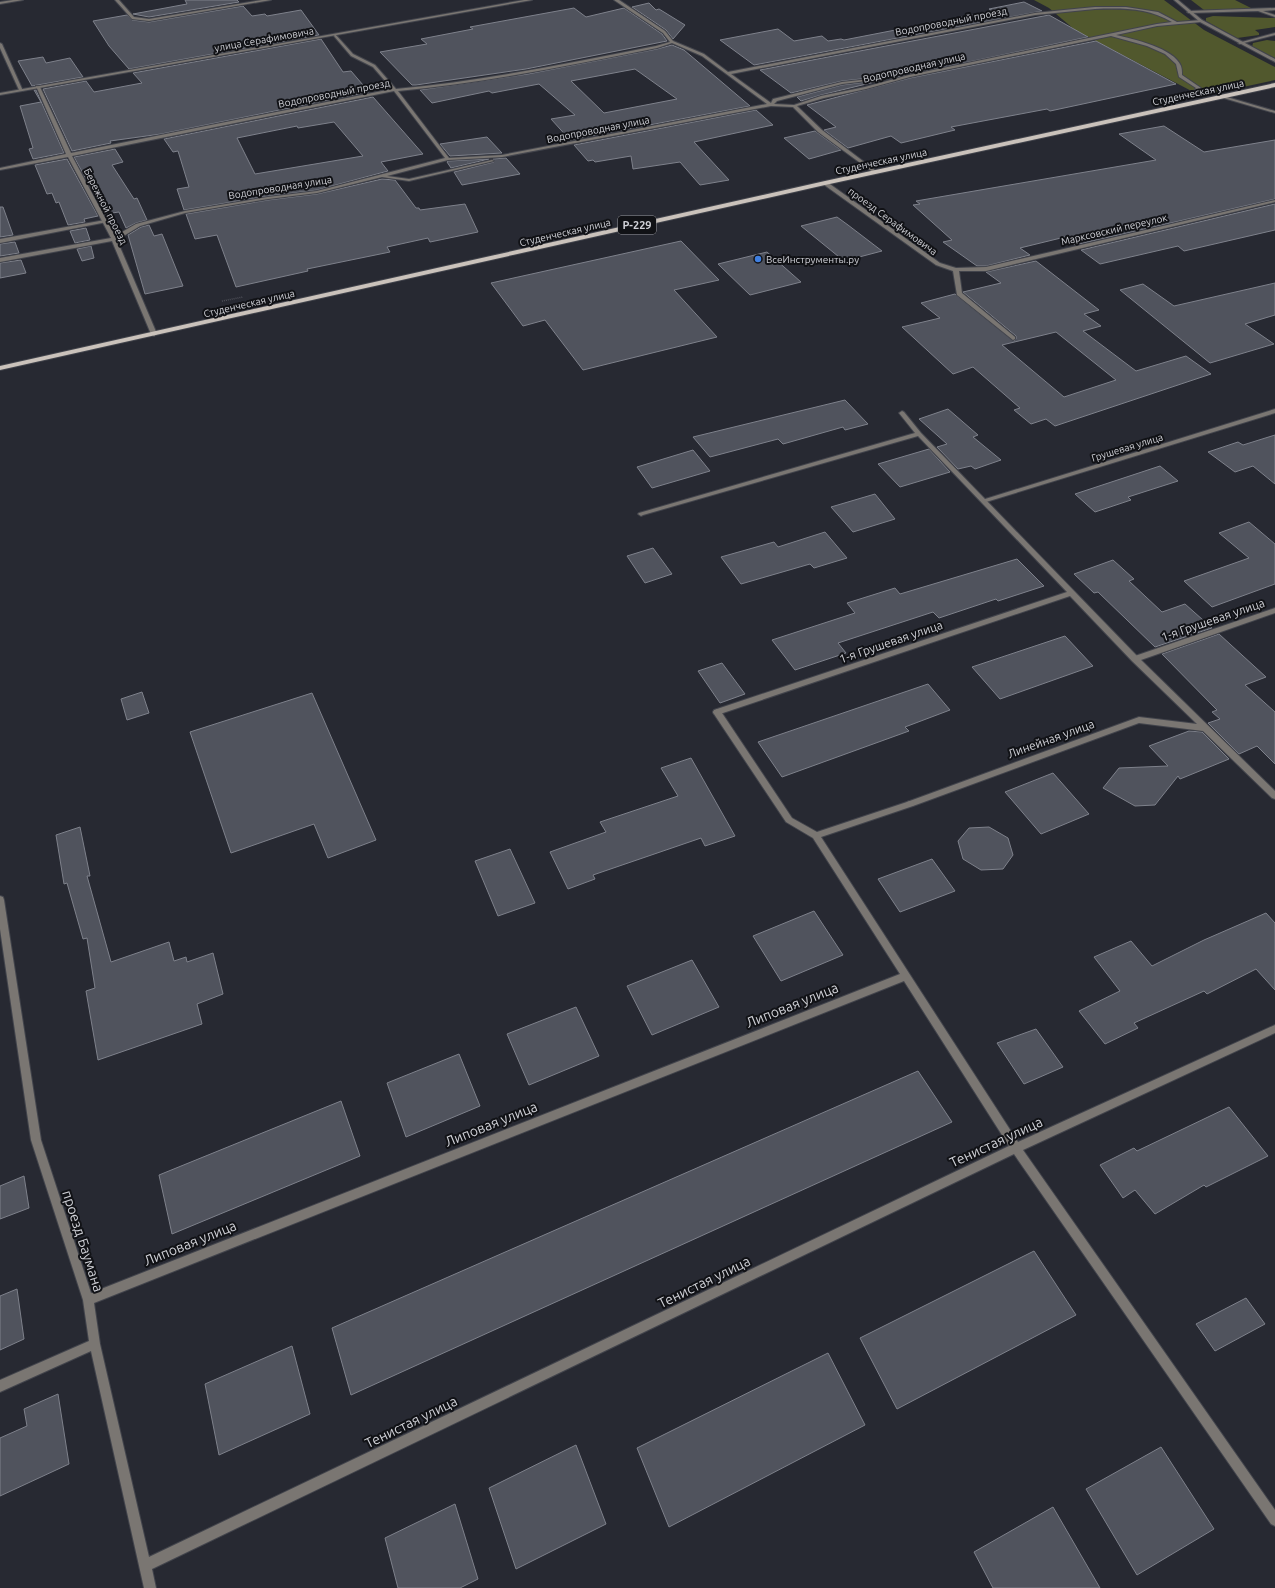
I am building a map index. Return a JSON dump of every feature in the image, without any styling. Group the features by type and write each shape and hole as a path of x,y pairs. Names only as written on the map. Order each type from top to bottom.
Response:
{"main road":[{"name":"Студенческая улица","path":"0,368 874,172 1275,85"}],"street":[{"path":"0,3 21,0"},
{"path":"117,0 133,18 149,20 269,0"},
{"name":"улица Серафимовича","path":"0,94 530,0"},
{"path":"616,0 664,32 672,42 704,55 771,105 775,100 842,83 909,76"},
{"path":"1176,0 1201,21 1275,61"},
{"name":"Водопроводный проезд","path":"728,73 1065,10 1098,8 1155,12 1176,23"},
{"path":"1189,12 1259,11 1275,9"},
{"path":"1259,11 1275,16"},
{"name":"Водопроводная улица","path":"0,260 114,239 138,225 185,212 268,198 316,192 448,159 502,156 771,105 794,106 823,97 866,88 909,76 1110,34 1157,25 1201,21"},
{"path":"1110,34 1145,44 1168,56 1178,64 1180,76 1199,88 1196,92"},
{"path":"1240,43 1275,34"},
{"path":"335,35 352,55 374,66 395,90 448,159"},
{"name":"Водопроводный проезд","path":"0,169 395,90 438,87 518,74 656,47 672,42"},
{"path":"0,44 21,90"},
{"name":"Бережной проезд","path":"38,87 69,155 114,239 154,334"},
{"path":"1222,96 1275,112"},
{"path":"794,106 820,131 874,172"},
{"path":"380,176 409,180 495,160 502,156"},
{"name":"проезд Серафимовича","path":"825,183 938,264 956,270"},
{"name":"Марксовский переулок","path":"956,270 986,268 1275,201"},
{"path":"0,241 105,221"},
{"path":"956,270 959,294 1013,338"},
{"name":"Грушевая улица","path":"984,501 1275,411"},
{"path":"902,413 919,434 1135,659 1275,796"},
{"path":"641,514 919,434"},
{"name":"1-я Грушевая улица","path":"816,836 789,820 717,712 1071,593"},
{"name":"1-я Грушевая улица","path":"1135,659 1275,610"},
{"name":"Линейная улица","path":"816,836 910,804 1139,720 1204,728"},
{"path":"816,836 1016,1148 1275,1520"},
{"name":"проезд Баумана","path":"0,900 36,1140 88,1300 95,1344 146,1564 150,1588"},
{"name":"Липовая улица","path":"88,1300 906,976"},
{"name":"Тенистая улица","path":"146,1564 1016,1148 1275,1029"},
{"path":"0,1386 95,1344"}],"green space":[{"path":"1034,0 1164,0 1204,30 1275,67 1275,80 1201,96 1075,30 1049,8"},
{"path":"1191,0 1235,0 1255,10 1204,10"},
{"path":"1213,16 1275,18 1275,27 1255,30 1259,33 1259,35 1237,38 1206,21 1206,18"},
{"path":"1267,40 1275,41 1275,58 1252,47 1253,43"}],"building":[{"path":"185,0 237,0 239,2 149,17 133,14 187,4"},
{"path":"1024,2 1042,11 754,65 720,40 778,29 794,41 822,36 828,41 844,40 993,11 989,9"},
{"path":"649,3 656,10 659,9 685,25 673,39 666,30 632,7"},
{"path":"243,6 252,16 265,14 267,16 301,10 319,35 129,69 109,46 93,21 127,15 132,20 149,22"},
{"path":"574,8 586,17 624,8 662,34 667,41 526,69 416,85 412,85 380,52 427,44 421,39 473,29 470,27"},
{"path":"1049,15 1088,37 892,78 889,76 842,81 791,93 760,70"},
{"path":"321,39 343,72 351,71 369,92 161,134 110,141 111,143 72,151 43,89 86,81 94,92 142,83 133,73"},
{"path":"1096,41 1176,84 1050,111 1047,109 951,127 955,130 901,143 891,136 848,148 824,130 836,127 807,105 910,78"},
{"path":"672,45 684,50 750,106 570,140 551,119 575,115 539,84 492,93 489,91 432,103 420,90 528,74","holes":["635,69 677,99 604,113 571,81"]},
{"path":"43,57 46,63 70,58 83,77 32,86 18,61"},
{"path":"883,80 801,101 797,97 842,85"},
{"path":"34,90 36,90 64,153 33,159 29,149 33,148 20,106 41,102"},
{"path":"373,97 423,154 381,162 388,171 317,190 268,196 184,210 177,189 189,187 178,151 173,152 164,139","holes":["334,122 363,156 255,174 237,138 297,126 298,128"]},
{"path":"756,110 773,125 694,142 729,180 700,185 680,162 633,169 631,156 595,162 593,160 588,161 574,145"},
{"path":"1164,126 1204,152 1275,140 1275,199 1075,245 1065,237 1020,248 1030,255 986,266 977,266 943,242 952,240 913,205 920,204 916,201 1156,160 1119,134"},
{"path":"815,131 841,150 809,159 784,138"},
{"path":"487,137 502,153 450,156 440,144"},
{"path":"115,149 123,162 112,165 134,199 137,198 147,220 126,228 119,212 105,214 74,157"},
{"path":"506,158 520,174 462,185 454,172 494,162 495,161 493,159"},
{"path":"67,159 98,216 84,219 85,222 68,225 59,202 56,203 52,193 47,194 35,165"},
{"path":"489,159 451,168 447,162 448,161"},
{"path":"382,179 395,180 416,208 419,208 420,210 465,204 478,232 430,242 428,238 387,247 390,252 307,269 308,271 236,287 217,235 195,239 186,214 268,200 317,194"},
{"path":"1275,204 1275,230 1184,251 1178,246 1100,264 1081,250"},
{"path":"0,207 3,207 13,235 0,237"},
{"path":"837,217 882,251 844,261 801,226"},
{"path":"149,225 154,236 162,234 183,286 145,294 128,235 141,227"},
{"path":"86,228 90,240 75,243 70,231"},
{"path":"681,241 719,280 674,290 717,337 583,370 545,320 523,326 491,283"},
{"path":"15,242 19,253 0,256 0,244"},
{"path":"91,246 94,258 82,261 77,249"},
{"path":"767,252 801,282 750,295 718,264"},
{"path":"21,260 26,273 0,278 0,263"},
{"path":"1036,261 1099,310 1084,314 1101,326 1083,331 1136,371 1186,356 1211,374 1055,426 1046,419 1031,424 1014,410 1020,408 973,367 953,374 902,327 940,318 921,303 955,294 1014,341 1016,336 963,292 1001,283 986,272","holes":["1056,332 1116,380 1064,397 1002,345"]},
{"path":"1275,283 1275,315 1245,324 1274,344 1210,363 1120,290 1143,284 1174,306"},
{"path":"845,400 868,424 845,430 843,427 783,444 778,439 710,457 693,437"},
{"path":"948,409 978,435 973,437 1001,460 975,469 971,466 958,469 937,447 947,444 919,419"},
{"path":"1275,435 1275,484 1253,466 1235,472 1208,452 1238,442 1243,445"},
{"path":"929,449 950,472 900,487 878,464"},
{"path":"693,450 710,471 652,488 637,467"},
{"path":"1160,466 1178,481 1128,497 1131,500 1095,512 1075,494"},
{"path":"875,494 895,519 853,532 831,507"},
{"path":"1249,522 1275,544 1275,584 1212,607 1184,581 1249,558 1219,533"},
{"path":"825,532 847,558 814,568 810,564 741,584 721,557 774,542 778,547"},
{"path":"653,548 672,574 645,583 627,556"},
{"path":"1017,559 1044,586 998,601 996,599 939,618 933,612 838,643 846,653 795,670 772,640 855,613 847,603 895,588 900,594"},
{"path":"1113,560 1134,579 1129,581 1162,612 1185,604 1212,628 1155,647 1098,592 1094,593 1074,574"},
{"path":"1219,634 1266,677 1245,685 1275,712 1275,764 1257,746 1239,754 1208,723 1220,719 1212,712 1217,710 1162,654"},
{"path":"1065,636 1093,666 1000,699 972,667"},
{"path":"722,663 745,694 720,703 698,671"},
{"path":"928,684 950,710 905,727 909,731 782,777 758,742"},
{"path":"142,692 149,713 127,720 121,699"},
{"path":"312,693 376,840 328,858 314,824 231,853 190,732"},
{"path":"1189,731 1202,732 1229,759 1180,779 1178,776 1155,805 1135,806 1103,788 1119,768 1168,766 1149,746"},
{"path":"691,758 735,836 705,846 701,838 593,875 595,879 568,889 550,852 606,832 600,822 678,796 661,768"},
{"path":"1053,773 1089,814 1041,834 1005,792"},
{"path":"80,827 90,876 87,876 111,962 169,942 174,961 186,957 187,962 213,953 223,994 197,1004 202,1024 98,1060 86,991 95,988 87,938 83,939 67,883 64,884 56,835"},
{"path":"989,827 1008,838 1013,855 1003,869 981,870 963,859 958,841 969,828"},
{"path":"510,849 535,903 498,916 475,861"},
{"path":"932,859 955,891 900,912 878,879"},
{"path":"814,911 843,955 781,981 753,936"},
{"path":"1266,913 1275,923 1275,990 1256,969 1207,994 1204,991 1134,1023 1138,1028 1105,1044 1079,1011 1120,991 1094,957 1131,941 1152,966 1204,940"},
{"path":"692,960 719,1007 652,1035 627,986"},
{"path":"576,1007 599,1056 529,1085 507,1034"},
{"path":"1036,1029 1063,1067 1024,1084 997,1043"},
{"path":"459,1054 480,1106 406,1137 387,1083"},
{"path":"918,1071 952,1122 351,1395 332,1328"},
{"path":"341,1101 360,1156 172,1234 159,1175"},
{"path":"1229,1107 1268,1156 1206,1187 1204,1185 1155,1214 1135,1190 1123,1198 1100,1165 1134,1148 1137,1151"},
{"path":"24,1176 29,1208 0,1219 0,1186"},
{"path":"1034,1251 1076,1315 897,1409 860,1338"},
{"path":"17,1289 24,1339 0,1350 0,1296"},
{"path":"1246,1298 1265,1324 1215,1351 1196,1324"},
{"path":"292,1346 310,1414 219,1455 205,1384"},
{"path":"828,1353 865,1425 669,1527 637,1448"},
{"path":"58,1394 69,1464 0,1496 0,1438 27,1426 24,1409"},
{"path":"576,1445 606,1524 516,1569 489,1488"},
{"path":"1161,1447 1214,1529 1137,1575 1086,1489"},
{"path":"455,1504 478,1579 460,1588 398,1588 385,1538"},
{"path":"1053,1507 1100,1588 993,1588 974,1552"}],"place":[{"name":"ВсеИнструменты.ру","path":"758,259"}]}
